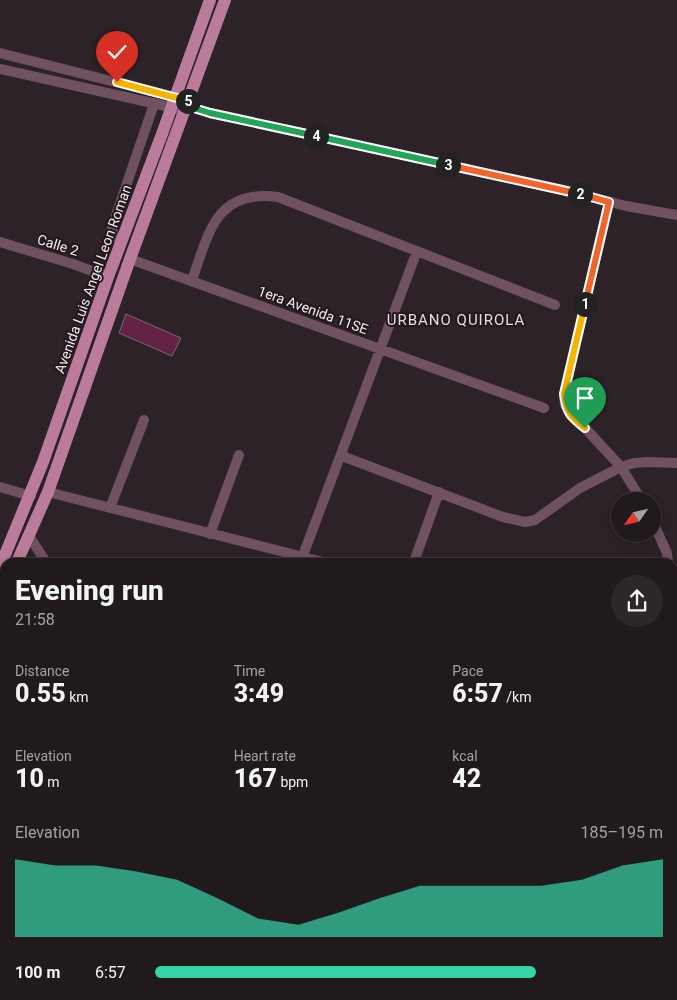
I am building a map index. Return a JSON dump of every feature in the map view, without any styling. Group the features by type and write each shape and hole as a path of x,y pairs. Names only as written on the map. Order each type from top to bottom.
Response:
{"main road":[{"name":"Avenida Luis Angel Leon Roman","path":"2,558 4,545 31,496 108,277 210,0"},
{"name":"Avenida Luis Angel Leon Roman","path":"19,558 48,492 130,259 189,106 225,0"}],"street":[{"path":"0,53 220,116 564,190 626,206 677,214"},
{"path":"0,69 154,104 173,102"},
{"path":"122,242 113,235 112,227 154,104"},
{"path":"192,280 213,224 224,210 241,199 260,195 278,197 555,305"},
{"path":"609,202 564,394 565,405 570,416 585,428 621,467 636,492"},
{"name":"Calle 2","path":"0,242 73,264 108,277"},
{"path":"48,492 302,558 342,456 417,251"},
{"name":"1era Avenida 11SE","path":"130,259 544,408"},
{"path":"110,508 144,420"},
{"path":"210,534 239,455"},
{"path":"342,456 503,517 525,522 535,520 580,488 621,467 647,462 677,463"},
{"path":"0,486 31,496"},
{"path":"415,558 438,492"},
{"path":"29,536 43,558"},
{"path":"661,540 668,558"}],"building":[{"path":"126,314 181,338 172,356 119,333"}],"district":[{"name":"URBANO QUIROLA","path":"456,320"}],"route":[{"path":"117,82 188,101 194,108 210,113 564,190 609,202 564,394 565,405 570,416 585,428"}]}
